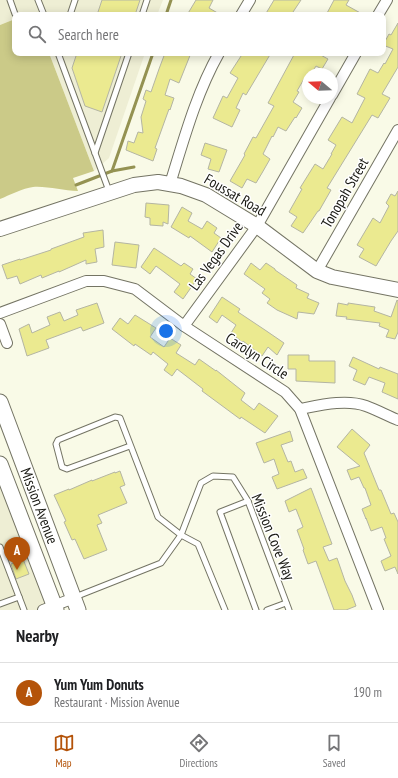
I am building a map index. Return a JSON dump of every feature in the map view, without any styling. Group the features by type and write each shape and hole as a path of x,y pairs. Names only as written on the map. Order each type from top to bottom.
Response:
{"main road":[{"name":"Foussat Road","path":"0,229 110,192 134,185 158,182 181,186 206,195 257,226 317,271 332,277 398,290"},
{"name":"Mission Avenue","path":"0,402 76,604"},
{"name":"Mission Avenue","path":"1,469 51,608"}],"street":[{"path":"243,12 250,0"},
{"path":"380,12 387,0"},
{"path":"170,184 195,104 217,56"},
{"path":"338,84 354,56"},
{"name":"Las Vegas Drive","path":"184,326 257,226 327,104"},
{"name":"Tonopah Street","path":"317,271 398,130"},
{"name":"Carolyn Circle","path":"0,313 86,281 104,281 135,289 184,326 285,392 300,409 378,610"},
{"path":"0,324 7,343"},
{"path":"300,409 329,403 352,403 365,406 398,420"},
{"path":"51,608 76,604"}],"lane":[{"path":"10,0 14,12"},
{"path":"38,0 43,12"},
{"path":"71,12 75,0"},
{"path":"143,12 147,0"},
{"path":"59,56 110,192"},
{"path":"95,153 128,56"},
{"path":"130,446 67,468 62,467 56,444 58,440 115,417 120,418 158,517 181,535 198,544 225,610"},
{"name":"Mission Cove Way","path":"76,604 161,563 181,535 201,483 214,476 233,477 248,501 289,610"},
{"path":"248,501 220,512 256,610"},
{"path":"0,547 24,610"},
{"path":"0,604 19,597"},
{"path":"266,610 286,603"}],"shaded area":[{"path":"0,0 163,0 158,12 12,12 12,20 0,25"},
{"path":"12,20 12,56 50,56 94,171 73,178 78,191 33,187 21,190 0,199 0,25"},
{"path":"50,56 144,56 109,158 94,171"},
{"path":"0,478 49,610 0,610"}],"building":[{"path":"102,0 140,0 136,12 98,12"},
{"path":"196,0 213,0 209,8 216,12 189,12"},
{"path":"274,0 301,0 293,12 267,12"},
{"path":"334,0 349,0 346,5 359,12 328,12"},
{"path":"398,23 398,67 382,94 390,98 378,118 372,115 327,188 331,190 319,211 303,233 291,226 297,217 289,212 302,189 300,188 315,164 323,169 332,154 336,145 328,140 342,117 352,123 365,98 357,94 370,69 378,73 393,49 386,46 386,40 389,34 391,35"},
{"path":"76,56 121,56 102,112 85,106 72,68"},
{"path":"164,56 190,56 179,83 170,79 165,95 174,98 155,148 157,149 153,161 126,150 128,141 134,143 138,132 143,133 141,117 146,101 143,99 146,90 151,92"},
{"path":"241,56 269,56 246,95 243,93 236,108 240,110 232,127 213,118 223,96 227,98 238,78 230,73"},
{"path":"293,56 322,56 328,59 323,68 316,66 315,68 302,68 302,82 297,91 299,92 293,102 302,108 286,131 278,127 273,137 272,136 263,154 270,159 256,183 247,179 242,188 230,181 245,155 244,154 253,137 256,138 274,106 268,103"},
{"path":"205,143 227,150 219,172 208,169 211,159 201,155"},
{"path":"398,191 398,231 376,266 359,257 364,249 357,245 373,218 380,223 389,206 386,203 391,194 395,196"},
{"path":"146,203 169,205 168,224 163,222 163,226 150,225 150,218 145,217"},
{"path":"182,207 192,213 188,221 202,229 207,221 217,228 214,233 221,238 212,252 190,236 189,238 171,227"},
{"path":"103,230 104,247 95,249 97,262 86,264 86,260 59,272 42,278 41,275 20,284 17,276 7,279 2,265 51,250 84,237 83,233"},
{"path":"115,242 139,245 136,268 112,265"},
{"path":"154,248 181,266 184,263 193,269 190,274 197,279 183,299 174,292 180,284 156,266 150,274 141,267"},
{"path":"251,263 260,270 266,263 297,285 296,288 309,294 307,298 319,303 314,314 298,312 297,319 277,310 267,303 270,299 262,293 265,289 244,274"},
{"path":"222,297 240,309 238,312 284,343 277,355 268,347 262,356 231,333 236,325 222,315 217,323 209,317"},
{"path":"397,300 398,332 395,339 386,337 389,330 379,326 380,323 346,319 347,317 336,316 338,303 348,305 348,303 375,307 374,311 391,317"},
{"path":"97,303 104,323 83,331 81,327 46,340 49,348 27,356 19,329 29,324 32,333 50,325 47,317 60,312 64,321 78,315 76,310"},
{"path":"135,315 156,328 150,337 164,347 170,338 181,345 176,353 195,365 199,359 216,370 245,393 241,400 254,410 259,403 278,416 265,433 241,417 240,419 202,391 203,389 177,369 172,376 164,370 168,364 153,352 151,355 135,344 134,346 112,329 120,318 128,324"},
{"path":"288,355 309,355 309,361 335,361 335,383 296,381 296,369 288,369"},
{"path":"353,357 379,369 380,367 398,374 398,399 382,392 385,383 369,377 365,385 353,380 357,370 349,366"},
{"path":"352,429 370,445 364,453 379,490 381,490 391,514 394,513 398,522 398,574 395,567 385,571 381,561 391,556 384,539 386,538 382,527 371,531 362,509 371,505 365,488 359,477 351,480 347,470 360,466 337,447"},
{"path":"290,431 293,441 281,445 288,462 291,461 295,472 303,469 307,478 277,489 272,477 279,474 274,459 264,463 256,443"},
{"path":"120,471 125,485 120,487 127,503 98,515 102,523 97,525 107,550 84,559 75,539 72,540 64,522 66,521 54,495"},
{"path":"311,488 332,544 323,547 329,561 337,558 356,606 346,610 334,610 316,561 308,564 297,530 303,527 296,509 289,512 285,501"},
{"path":"23,559 29,574 16,579 11,564"}],"waterway":[{"path":"167,12 171,0"},
{"path":"112,171 152,56"},
{"path":"76,185 112,171 134,167"}],"place":[{"name":"Yum Yum Donuts","path":"17,570"}]}
